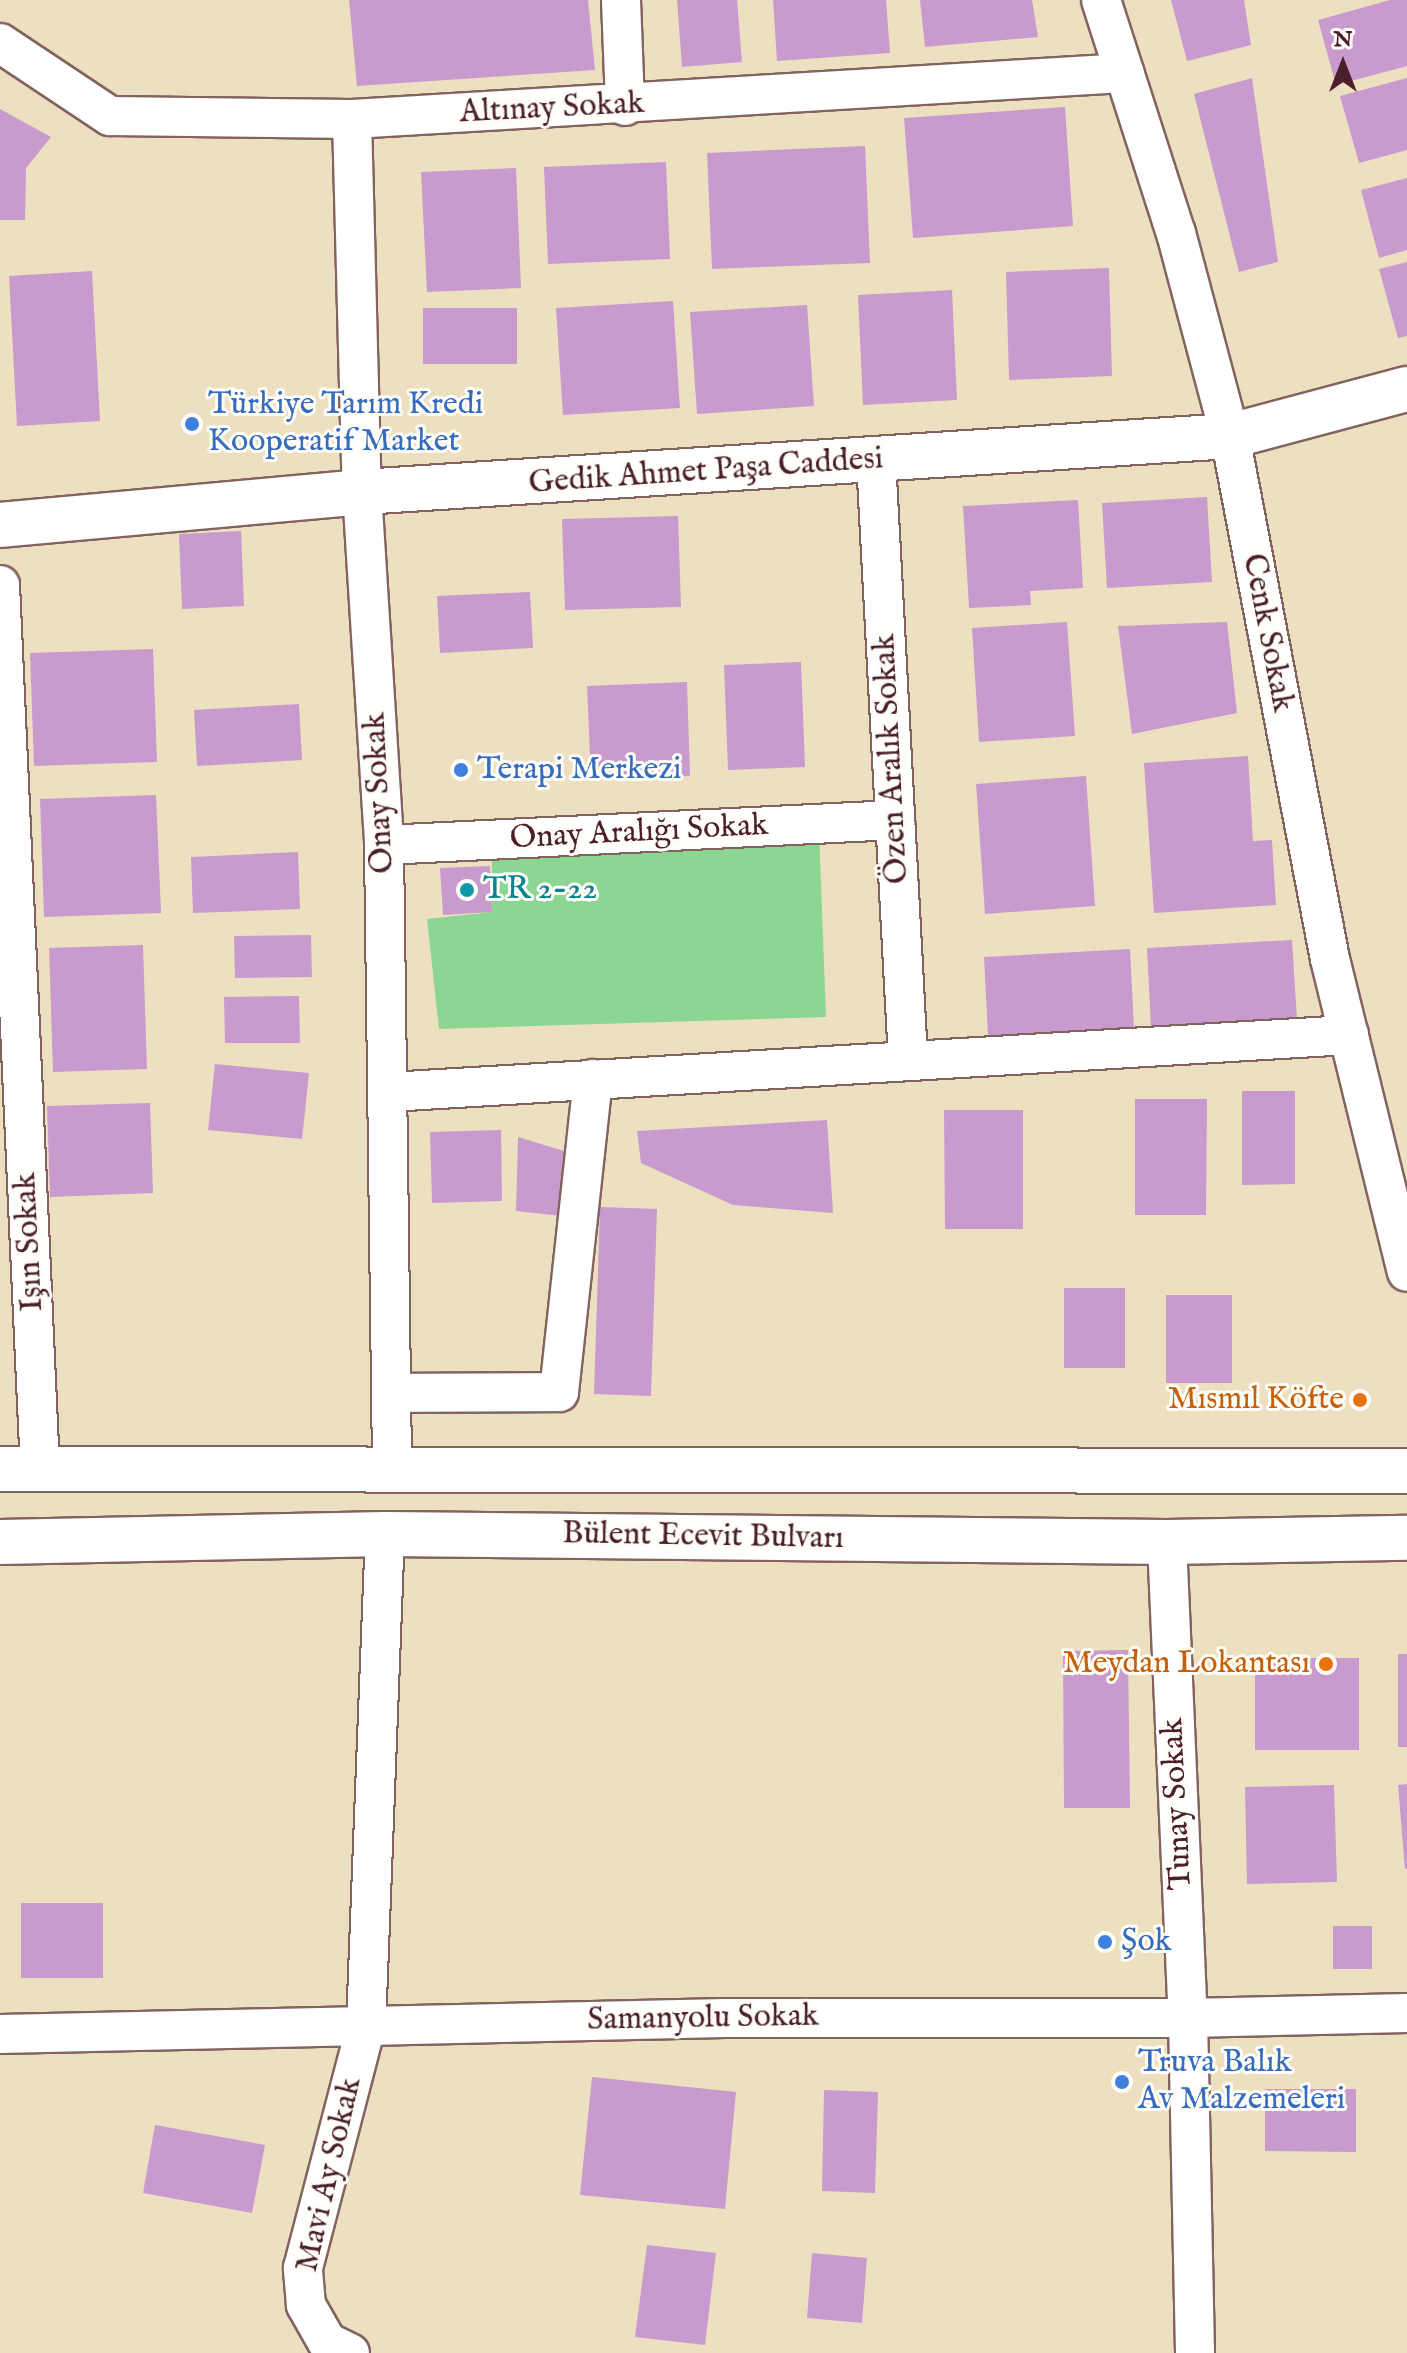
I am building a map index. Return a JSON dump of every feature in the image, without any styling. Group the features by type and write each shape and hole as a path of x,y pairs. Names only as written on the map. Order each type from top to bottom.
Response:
{"main road":[{"name":"Gedik Ahmet Paşa Caddesi","path":"0,525 362,492 1230,436 1407,389"},
{"path":"20,1468 1407,1471"},
{"name":"Bülent Ecevit Bulvarı","path":"0,1542 385,1534 1167,1542 1407,1538"}],"street":[{"path":"621,0 625,106"},
{"name":"Cenk Sokak","path":"1101,0 1176,233 1230,436 1349,1035 1407,1272"},
{"name":"Altınay Sokak","path":"0,43 110,116 352,119 625,106 1125,73"},
{"name":"Onay Sokak","path":"352,119 362,492 384,845 392,1467"},
{"name":"Özen Aralık Sokak","path":"876,459 908,1059"},
{"name":"Işın Sokak","path":"0,585 20,1468"},
{"name":"Onay Aralığı Sokak","path":"384,845 895,820"},
{"path":"389,1092 1349,1035"},
{"path":"392,1393 559,1392 593,1079"},
{"name":"Mavi Ay Sokak","path":"350,2353 327,2342 306,2305 303,2268 366,2026 385,1534"},
{"name":"Tunay Sokak","path":"1167,1542 1188,2018 1195,2353"},
{"name":"Samanyolu Sokak","path":"0,2034 725,2018 1188,2018 1407,2013"}],"green space":[{"path":"819,831 826,1017 439,1029 427,919 492,912 492,847"}],"building":[{"path":"349,0 588,0 595,70 357,86"},
{"path":"677,0 737,0 742,62 682,67"},
{"path":"773,0 886,0 890,53 777,61"},
{"path":"920,0 1032,0 1038,37 925,47"},
{"path":"1171,0 1244,0 1251,45 1187,61"},
{"path":"1390,0 1407,0 1407,66 1336,85 1318,20"},
{"path":"1252,78 1278,262 1239,272 1194,94"},
{"path":"1407,78 1407,150 1359,163 1340,96"},
{"path":"1065,107 1073,226 913,238 904,118"},
{"path":"0,109 51,137 26,168 25,220 0,220"},
{"path":"865,146 870,263 712,269 707,153"},
{"path":"666,162 670,259 548,264 544,167"},
{"path":"516,168 521,288 427,292 421,172"},
{"path":"1407,178 1407,250 1379,258 1361,190"},
{"path":"1407,262 1407,336 1398,338 1379,269"},
{"path":"1109,268 1112,376 1009,380 1006,272"},
{"path":"92,271 100,421 17,426 9,276"},
{"path":"952,290 957,400 863,405 858,295"},
{"path":"673,301 680,408 563,415 556,308"},
{"path":"807,305 814,406 697,414 690,312"},
{"path":"423,308 517,308 517,364 423,364"},
{"path":"1207,497 1212,582 1107,588 1102,503"},
{"path":"1078,500 1083,588 1030,591 1031,605 969,608 963,506"},
{"path":"678,516 681,607 565,610 562,519"},
{"path":"241,531 244,606 182,609 179,534"},
{"path":"530,592 533,648 440,653 437,596"},
{"path":"1067,622 1075,736 979,742 972,628"},
{"path":"1227,622 1237,713 1132,734 1118,626"},
{"path":"153,649 157,762 34,766 30,653"},
{"path":"801,662 805,767 728,770 724,665"},
{"path":"687,682 690,776 591,780 587,686"},
{"path":"299,704 302,760 197,766 194,710"},
{"path":"1248,756 1253,841 1272,840 1276,905 1154,913 1144,763"},
{"path":"1086,776 1095,906 985,914 976,784"},
{"path":"156,795 161,913 44,917 40,799"},
{"path":"298,852 300,909 193,913 191,857"},
{"name":"TR 2-22","path":"490,866 492,912 443,915 440,868"},
{"path":"311,935 312,977 235,978 234,936"},
{"path":"1292,940 1297,1019 1151,1027 1147,948"},
{"path":"143,945 147,1069 53,1072 49,948"},
{"path":"1130,949 1134,1028 988,1036 984,957"},
{"path":"299,996 300,1043 225,1043 224,997"},
{"path":"215,1064 309,1073 302,1139 208,1130"},
{"path":"1242,1091 1295,1091 1295,1184 1242,1185"},
{"path":"1135,1099 1207,1099 1206,1215 1135,1215"},
{"path":"150,1103 153,1193 50,1197 47,1106"},
{"path":"944,1110 1023,1110 1023,1229 945,1229"},
{"path":"827,1120 833,1213 733,1205 641,1163 637,1131"},
{"path":"501,1130 502,1201 432,1203 430,1132"},
{"path":"518,1137 564,1151 561,1216 516,1211"},
{"path":"600,1207 657,1209 651,1396 594,1394"},
{"path":"1064,1288 1125,1288 1125,1368 1064,1368"},
{"path":"1166,1295 1232,1295 1232,1383 1166,1383"},
{"path":"1128,1650 1130,1808 1064,1808 1063,1651"},
{"path":"1398,1654 1407,1654 1407,1747 1398,1747"},
{"path":"1255,1658 1359,1658 1359,1750 1255,1750"},
{"path":"1407,1784 1407,1869 1405,1869 1398,1785"},
{"path":"1334,1785 1337,1882 1247,1884 1245,1787"},
{"path":"21,1903 103,1903 103,1978 21,1978"},
{"path":"1333,1926 1372,1926 1372,1969 1333,1969"},
{"path":"592,2077 736,2092 725,2209 580,2195"},
{"path":"1265,2089 1356,2089 1356,2152 1265,2151"},
{"path":"824,2090 878,2092 875,2193 822,2191"},
{"path":"155,2125 265,2145 252,2213 143,2193"},
{"path":"647,2245 716,2253 705,2345 635,2337"},
{"path":"812,2253 867,2258 862,2323 807,2318"}],"place":[{"name":"Türkiye Tarım Kredi Kooperatif Market","path":"192,424"},
{"name":"Terapi Merkezi","path":"461,770"},
{"name":"TR 2-22","path":"467,890"},
{"name":"Mısmıl Köfte","path":"1360,1400"},
{"name":"Meydan Lokantası","path":"1326,1664"},
{"name":"Şok","path":"1105,1942"},
{"name":"Truva Balık Av Malzemeleri","path":"1122,2082"}]}
